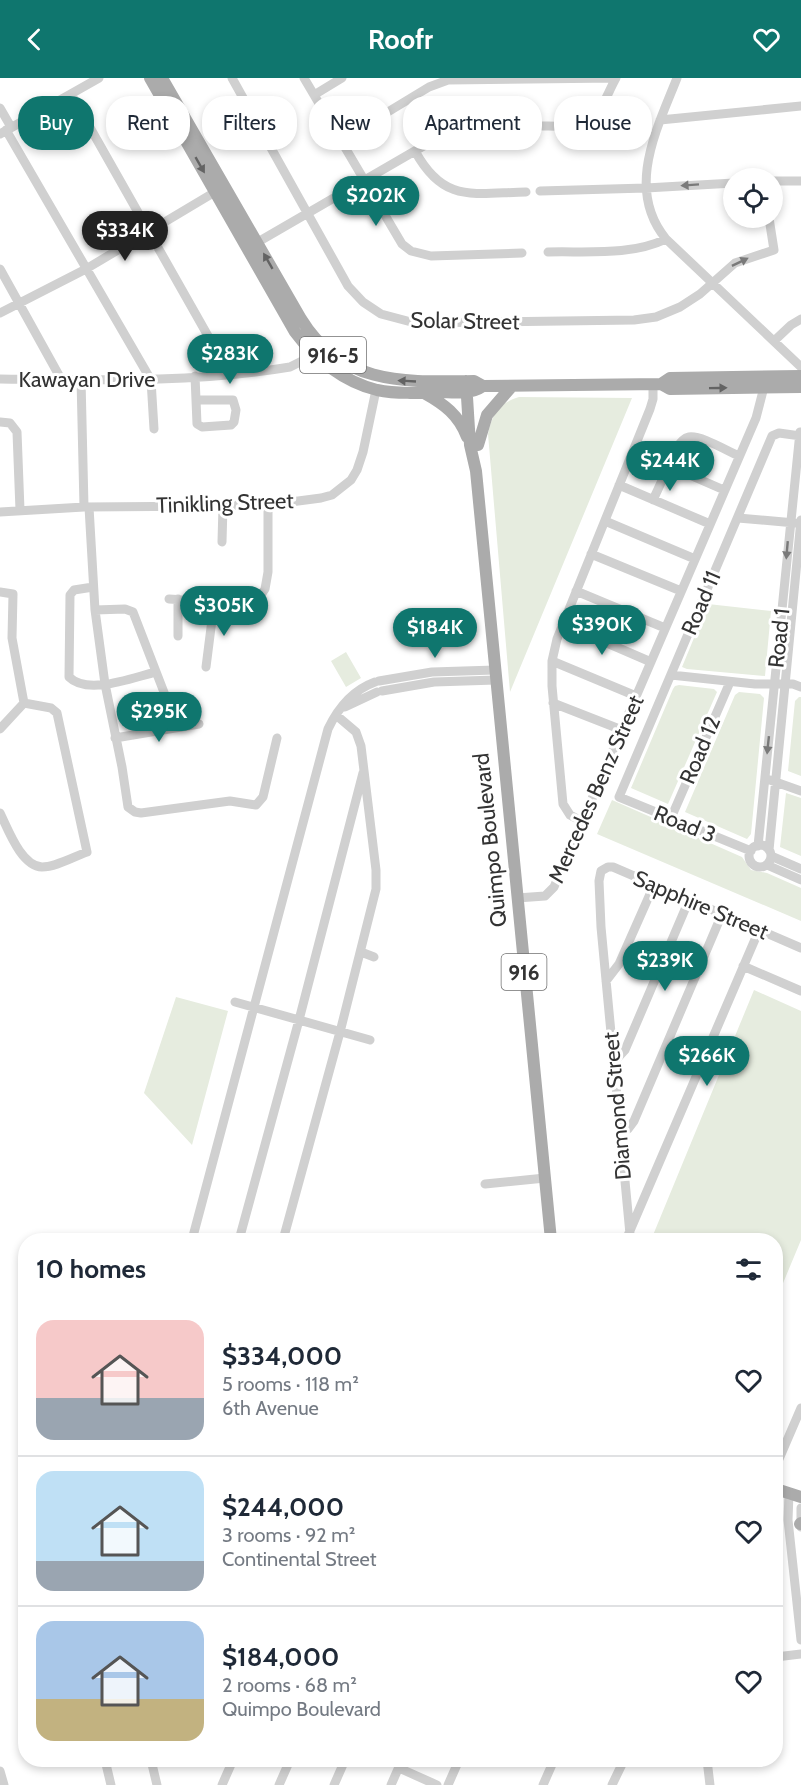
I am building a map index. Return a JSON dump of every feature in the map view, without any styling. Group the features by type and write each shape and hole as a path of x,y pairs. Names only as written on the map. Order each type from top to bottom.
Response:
{"main road":[{"name":"916-5","path":"150,78 252,245 308,330 320,345 338,359 376,376 400,381 473,386 657,384 670,389 801,387"},
{"name":"916-5","path":"162,78 220,190"},
{"name":"916-5","path":"252,245 291,326 313,352 340,374 376,390 423,393 473,386"},
{"name":"916-5","path":"657,384 670,378 801,376"},
{"name":"Quimpo Boulevard","path":"473,386 476,471 550,1233"},
{"path":"474,445 489,413 512,386"},
{"path":"423,393 440,402 455,416 474,445"}],"street":[{"path":"6,131 99,78"},
{"name":"Solar Street","path":"232,78 348,286 363,302 381,314 404,321 429,324 634,320 656,317 686,304 735,263 774,250 771,228"},
{"path":"304,78 314,94 342,78"},
{"path":"252,245 454,130 582,124 594,116 615,78 448,80 429,87 391,110"},
{"path":"677,78 650,151 646,188 653,220 666,239 801,368"},
{"path":"71,94 229,374"},
{"path":"660,120 801,106"},
{"path":"0,108 6,131 151,380 154,429"},
{"path":"345,150 398,239 411,251 431,256 522,253"},
{"path":"415,151 430,175 453,190 474,193 526,192"},
{"path":"783,181 801,181"},
{"path":"540,191 723,184"},
{"path":"0,313 86,269 220,190"},
{"path":"548,252 630,250 651,246 666,239"},
{"path":"0,269 61,379"},
{"path":"774,341 801,319"},
{"name":"Kawayan Drive","path":"0,379 151,380 229,374 290,367 302,362 313,352"},
{"path":"195,376 196,422 199,426 231,425 234,422 236,410 233,400 196,400"},
{"path":"81,380 86,507 93,587 105,684 122,766 127,804 131,810 141,813 230,801 256,805 262,797 277,738"},
{"path":"583,822 570,815 563,804 553,703 552,661 563,624 657,384"},
{"name":"Mercedes Benz Street","path":"517,898 540,897 552,891 759,410 764,387"},
{"name":"Tinikling Street","path":"0,512 86,507 223,506 333,495 351,480 363,452 376,390"},
{"path":"0,422 14,425 16,432 20,510"},
{"name":"Road 11","path":"619,797 772,436 779,433 800,434"},
{"name":"Road 1","path":"754,848 765,779 789,522 797,488 800,434"},
{"path":"653,500 681,443 689,437 700,439 739,456"},
{"path":"669,466 724,490"},
{"path":"619,485 710,524"},
{"path":"178,636 173,599 200,601 230,608 251,606 260,598 268,572 268,503"},
{"path":"222,542 223,506"},
{"path":"738,518 801,522"},
{"path":"605,521 695,559"},
{"name":"Road 1","path":"769,857 801,522"},
{"path":"591,554 681,591"},
{"path":"93,587 74,590 70,595 69,677 75,682 105,684 156,672"},
{"path":"576,591 665,628"},
{"path":"0,592 13,594 12,638 24,703"},
{"path":"206,667 214,604"},
{"path":"96,610 125,609 132,612 177,726"},
{"path":"563,624 651,662"},
{"path":"778,642 789,643"},
{"path":"552,661 636,696"},
{"path":"194,1233 328,729 338,712 357,691 450,671 495,675"},
{"path":"671,675 801,687"},
{"name":"Road 12","path":"671,818 730,682"},
{"path":"0,729 24,703"},
{"path":"0,813 19,851 33,864 41,867 87,852 57,713 46,706 24,703"},
{"path":"553,703 622,730"},
{"path":"285,1233 361,952 377,880 361,746 356,732 338,712"},
{"path":"115,738 199,724"},
{"path":"241,1233 365,768"},
{"path":"765,779 776,780 801,791"},
{"name":"Road 3","path":"619,797 754,848"},
{"path":"769,857 761,867 750,861 754,848 764,846 769,857 801,880"},
{"path":"769,857 801,869"},
{"name":"Sapphire Street","path":"602,871 613,867 801,948"},
{"name":"Diamond Street","path":"602,871 599,881 606,981 628,1233"},
{"path":"606,981 619,963 654,885"},
{"path":"613,1063 625,1050 689,900"},
{"path":"620,1133 628,1129 634,1121 722,914"},
{"path":"630,1233 759,930"},
{"path":"361,952 374,957"},
{"path":"743,966 801,991"},
{"path":"235,1002 370,1040"},
{"path":"485,1184 545,1178"},
{"path":"783,1450 801,1408"},
{"path":"795,1495 788,1520 797,1562 801,1640"},
{"path":"801,1508 801,1529"},
{"path":"783,1656 801,1654"},
{"path":"107,1767 111,1785"},
{"path":"153,1767 157,1785"},
{"path":"222,1785 230,1767"},
{"path":"279,1785 287,1767"},
{"path":"334,1785 342,1767"},
{"path":"391,1785 399,1767"},
{"path":"405,1767 437,1785"},
{"path":"448,1785 456,1767"},
{"path":"543,1785 551,1767"},
{"path":"612,1785 621,1767"},
{"path":"708,1767 710,1785"},
{"path":"0,1772 4,1785"}],"shaded area":[{"path":"519,397 632,398 510,692 488,434 497,410 506,402"},
{"path":"708,604 771,611 765,676 682,667"},
{"path":"346,652 361,678 346,687 331,661"},
{"path":"679,685 714,689 717,692 668,804 631,788 673,689"},
{"path":"739,692 760,694 764,698 751,834 747,839 685,812 735,695"},
{"path":"801,697 801,776 788,771 795,701"},
{"path":"786,793 801,798 801,856 780,847"},
{"path":"612,800 742,857 751,870 767,873 801,888 801,921 597,834"},
{"path":"754,990 801,1011 801,1240 783,1283 783,1233 654,1233"},
{"path":"176,997 228,1011 192,1145 144,1093"}]}
